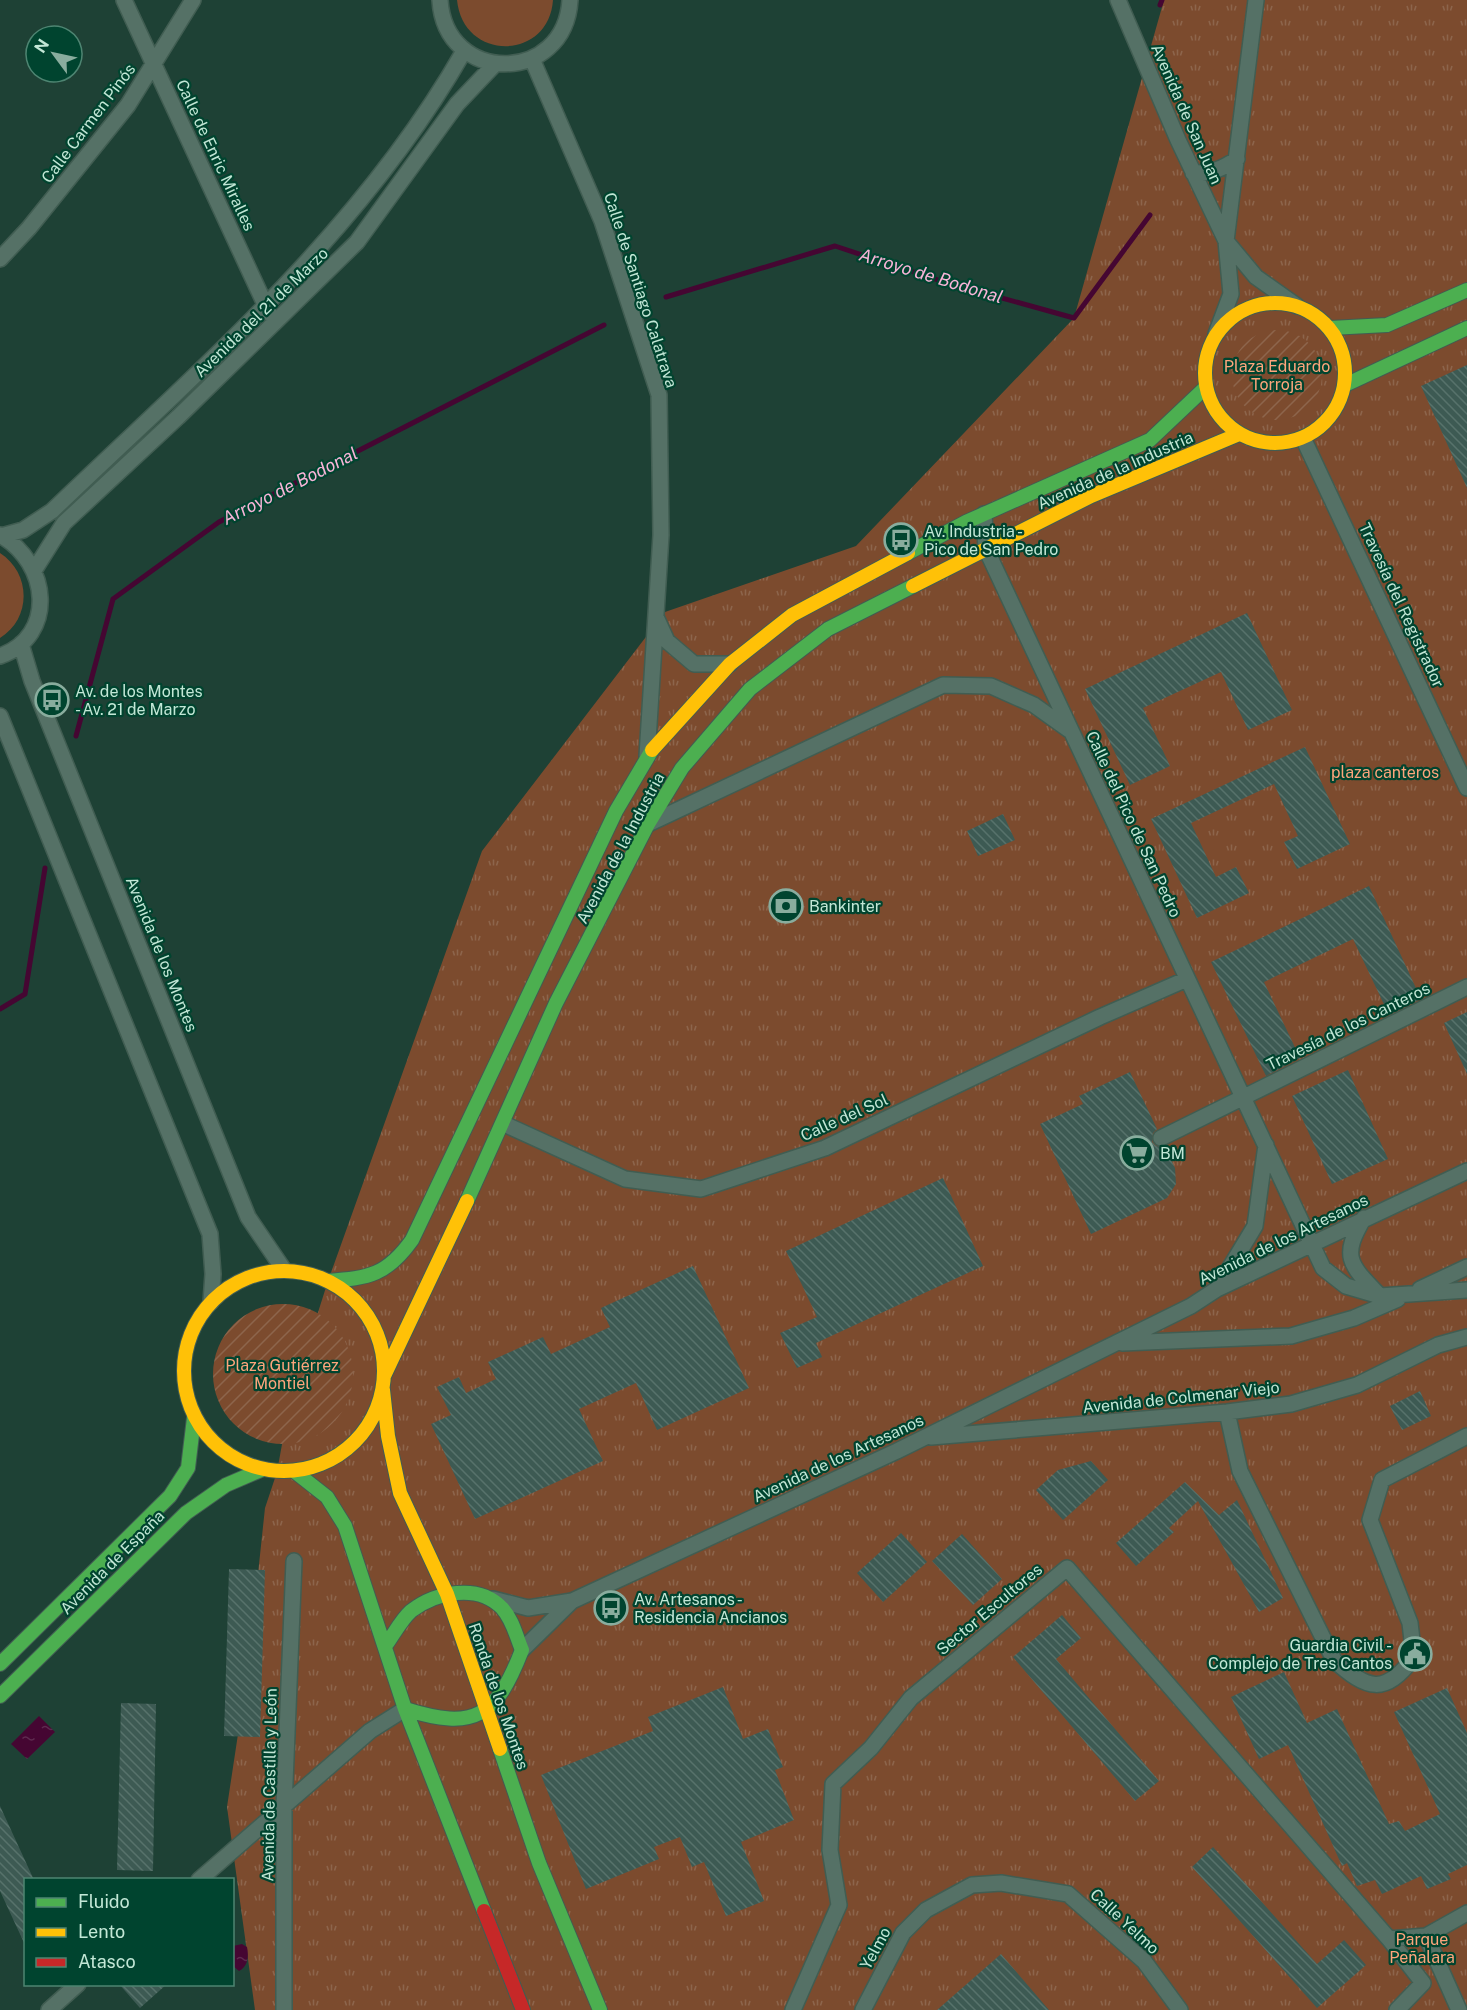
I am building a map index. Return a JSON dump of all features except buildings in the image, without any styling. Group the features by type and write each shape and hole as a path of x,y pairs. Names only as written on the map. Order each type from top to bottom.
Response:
{"street":[{"name":"Calle de Enric Miralles","path":"124,0 274,325"},
{"name":"Calle Carmen Pinós","path":"0,258 29,228 128,105 194,0"},
{"path":"440,0 441,14 449,34 464,51 495,64 513,64 532,59 549,48 562,32 569,14 570,0"},
{"name":"Avenida de San Juan","path":"1118,0 1192,173 1226,241"},
{"path":"1226,241 1256,277 1297,306 1315,314 1329,328 1340,345 1345,365 1345,386 1331,417 1303,438 1271,444 1239,435 1223,422 1212,406 1206,387 1204,369 1208,351 1231,294 1226,241 1256,0"},
{"name":"Avenida del 21 de Marzo","path":"0,536 23,530 52,511 294,278 347,215 440,92 464,51"},
{"name":"Calle de Santiago Calatrava","path":"532,59 602,221 659,395 661,535 647,756"},
{"name":"Avenida del 21 de Marzo","path":"35,569 64,523 274,325 357,242 457,104 495,64"},
{"path":"1192,173 1206,174 1222,169 1237,159"},
{"path":"1329,328 1387,325 1467,290"},
{"path":"1216,334 1232,317 1252,306 1274,302 1297,306"},
{"path":"1345,386 1467,328"},
{"name":"Avenida de la Industria","path":"328,1281 362,1279 384,1269 412,1242 616,811 647,756 730,664 792,615 935,537 1150,440 1206,387"},
{"name":"Avenida de la Industria","path":"383,1383 504,1124 556,1003 648,824 682,768 750,689 828,628 1091,496 1239,435"},
{"name":"Travesía del Registrador","path":"1303,438 1467,788"},
{"name":"Calle del Pico de San Pedro","path":"984,514 986,549 1312,1243"},
{"path":"0,536 26,555 35,569 40,589 39,609 33,627 21,644 0,656"},
{"name":"Calle de Santiago Calatrava","path":"656,616 667,641 694,664 730,664"},
{"name":"Avenida de los Montes","path":"21,644 41,703 248,1217 284,1270"},
{"path":"648,824 942,685 991,686 1034,705 1071,732"},
{"path":"0,716 210,1234 213,1245 211,1302"},
{"name":"Calle del Sol","path":"504,1124 625,1179 701,1189 825,1148 1100,1017 1188,978"},
{"name":"Travesía de los Canteros","path":"1161,1138 1467,987"},
{"path":"1217,1288 1255,1226 1266,1145"},
{"name":"Avenida de los Artesanos","path":"490,1598 528,1608 572,1601 922,1438 1191,1306 1217,1288 1467,1171"},
{"path":"1364,1218 1350,1241 1353,1268 1380,1296"},
{"path":"1312,1243 1323,1268 1346,1286 1380,1296 1467,1290"},
{"name":"Avenida de los Artesanos","path":"1116,1343 1291,1336 1354,1318 1467,1267"},
{"path":"284,1270 307,1273 328,1281 352,1297 370,1320 382,1347 383,1383 375,1414 361,1436 348,1448 319,1466 294,1472 261,1470 234,1459 211,1441 194,1418 184,1388 184,1357 193,1327 211,1302 232,1285 257,1274 284,1270"},
{"name":"Avenida de Colmenar Viejo","path":"922,1438 1227,1412 1291,1404 1357,1385 1438,1345 1467,1337"},
{"name":"Ronda de los Montes","path":"383,1383 388,1436 400,1493 447,1594 539,1863 600,2010"},
{"path":"1227,1412 1240,1471 1334,1660 1356,1680 1378,1686 1399,1678 1414,1657 1410,1623 1370,1520 1382,1480 1467,1436"},
{"name":"Avenida de España","path":"0,1664 170,1496 188,1468 194,1418"},
{"name":"Avenida de España","path":"0,1696 186,1513 226,1485 261,1470"},
{"path":"294,1472 327,1497 345,1526 387,1645 405,1709 523,2010"},
{"name":"Avenida de Castilla y León","path":"284,2010 284,1807 294,1562"},
{"name":"Sector Escultores","path":"793,2010 839,1905 830,1851 833,1784 871,1748 911,1698 1067,1568 1389,1939 1423,1983 1397,2010"},
{"path":"201,1878 370,1731 405,1709 444,1721 486,1712 504,1693 522,1650 510,1618 490,1598 461,1592 432,1597 410,1613 387,1645"},
{"name":"Avenida de los Artesanos","path":"522,1650 572,1601"},
{"name":"Calle Yelmo","path":"926,1910 972,1885 1001,1883 1068,1894 1144,1961 1180,2010"},
{"name":"Yelmo","path":"863,2010 903,1933 926,1910"},
{"path":"1389,1939 1426,1936 1467,1913"},
{"path":"1426,1936 1459,2010"},
{"path":"49,2010 76,1986"}],"green space":[{"path":"457,0 553,0 548,20 537,34 522,43 506,46 489,43 474,35 463,20"},
{"path":"1164,0 1467,0 1467,2010 255,2010 227,1807 248,1668 265,1508 277,1472 290,1400 328,1281 482,851 665,612 856,546 1074,318"},
{"name":"Plaza Eduardo Torroja","path":"1268,330 1286,330 1302,337 1315,350 1322,366 1322,384 1315,400 1302,413 1286,420 1268,420 1252,413 1239,400 1232,384 1232,366 1239,350 1252,337"},
{"path":"0,553 18,572 24,596 18,619 0,638"},
{"name":"Plaza Gutiérrez Montiel","path":"283,1304 310,1309 333,1324 348,1347 353,1374 348,1401 333,1424 310,1439 283,1444 256,1439 233,1424 218,1401 213,1374 218,1347 233,1324 256,1309"}],"water":[{"path":"39,1716 55,1732 27,1759 11,1744"},
{"path":"242,1944 247,1947 246,1964 239,1971 234,1967 234,1946"}],"waterway":[{"name":"Arroyo de Bodonal","path":"1160,5 1162,0"},
{"name":"Arroyo de Bodonal","path":"666,297 835,246 944,282 1074,318 1150,215"},
{"name":"Arroyo de Bodonal","path":"76,736 113,599 219,522 604,325"},
{"name":"Arroyo de Bodonal","path":"0,1009 25,994 45,868"}],"traffic: fast":[{"path":"1330,328 1387,325 1467,290"},
{"path":"1345,385 1467,328"},
{"path":"908,553 966,522 1150,440 1206,387"},
{"path":"467,1201 556,1003 648,824 682,768 750,689 828,629 913,586"},
{"path":"328,1281 366,1276 385,1268 403,1252 412,1240 616,811 652,750"},
{"path":"0,1664 170,1496 188,1468 194,1418"},
{"path":"0,1696 186,1513 226,1485 261,1470"},
{"path":"294,1471 327,1497 345,1526 405,1709 484,1911"},
{"path":"386,1645 407,1615 421,1604 444,1595 469,1593 481,1595 502,1608 512,1623 522,1650 503,1691 480,1713 466,1718 449,1718 429,1716 405,1709"},
{"path":"500,1749 539,1863 600,2010"}],"traffic: slow":[{"path":"1275,303 1302,308 1325,323 1340,346 1345,373 1340,400 1325,423 1302,438 1275,443 1248,438 1225,423 1210,400 1205,373 1210,346 1225,323 1248,308 1275,303"},
{"path":"913,586 1091,496 1239,434"},
{"path":"652,750 730,664 792,615 908,553"},
{"path":"384,1376 467,1201"},
{"path":"274,1271 294,1271 313,1275 331,1283 355,1300 367,1315 380,1342 384,1371 380,1400 367,1427 355,1442 340,1454 313,1467 294,1471 274,1471 255,1467 237,1459 220,1448 207,1435 188,1400 184,1381 184,1361 188,1342 196,1324 207,1307 220,1294 255,1275 274,1271"},
{"path":"383,1390 388,1436 400,1493 447,1594 500,1749"}],"traffic: jam":[{"path":"484,1911 523,2010"}],"place":[{"name":"Av. Industria - Pico de San Pedro","path":"901,540"},
{"name":"Av. de los Montes - Av. 21 de Marzo","path":"52,700"},
{"name":"Bankinter","path":"786,906"},
{"name":"BM","path":"1137,1153"},
{"name":"Av. Artesanos - Residencia Ancianos","path":"611,1608"},
{"name":"Guardia Civil - Complejo de Tres Cantos","path":"1415,1654"}],"park label":[{"name":"plaza canteros","path":"1385,772"},
{"name":"Parque Peñalara","path":"1422,1948"}]}
